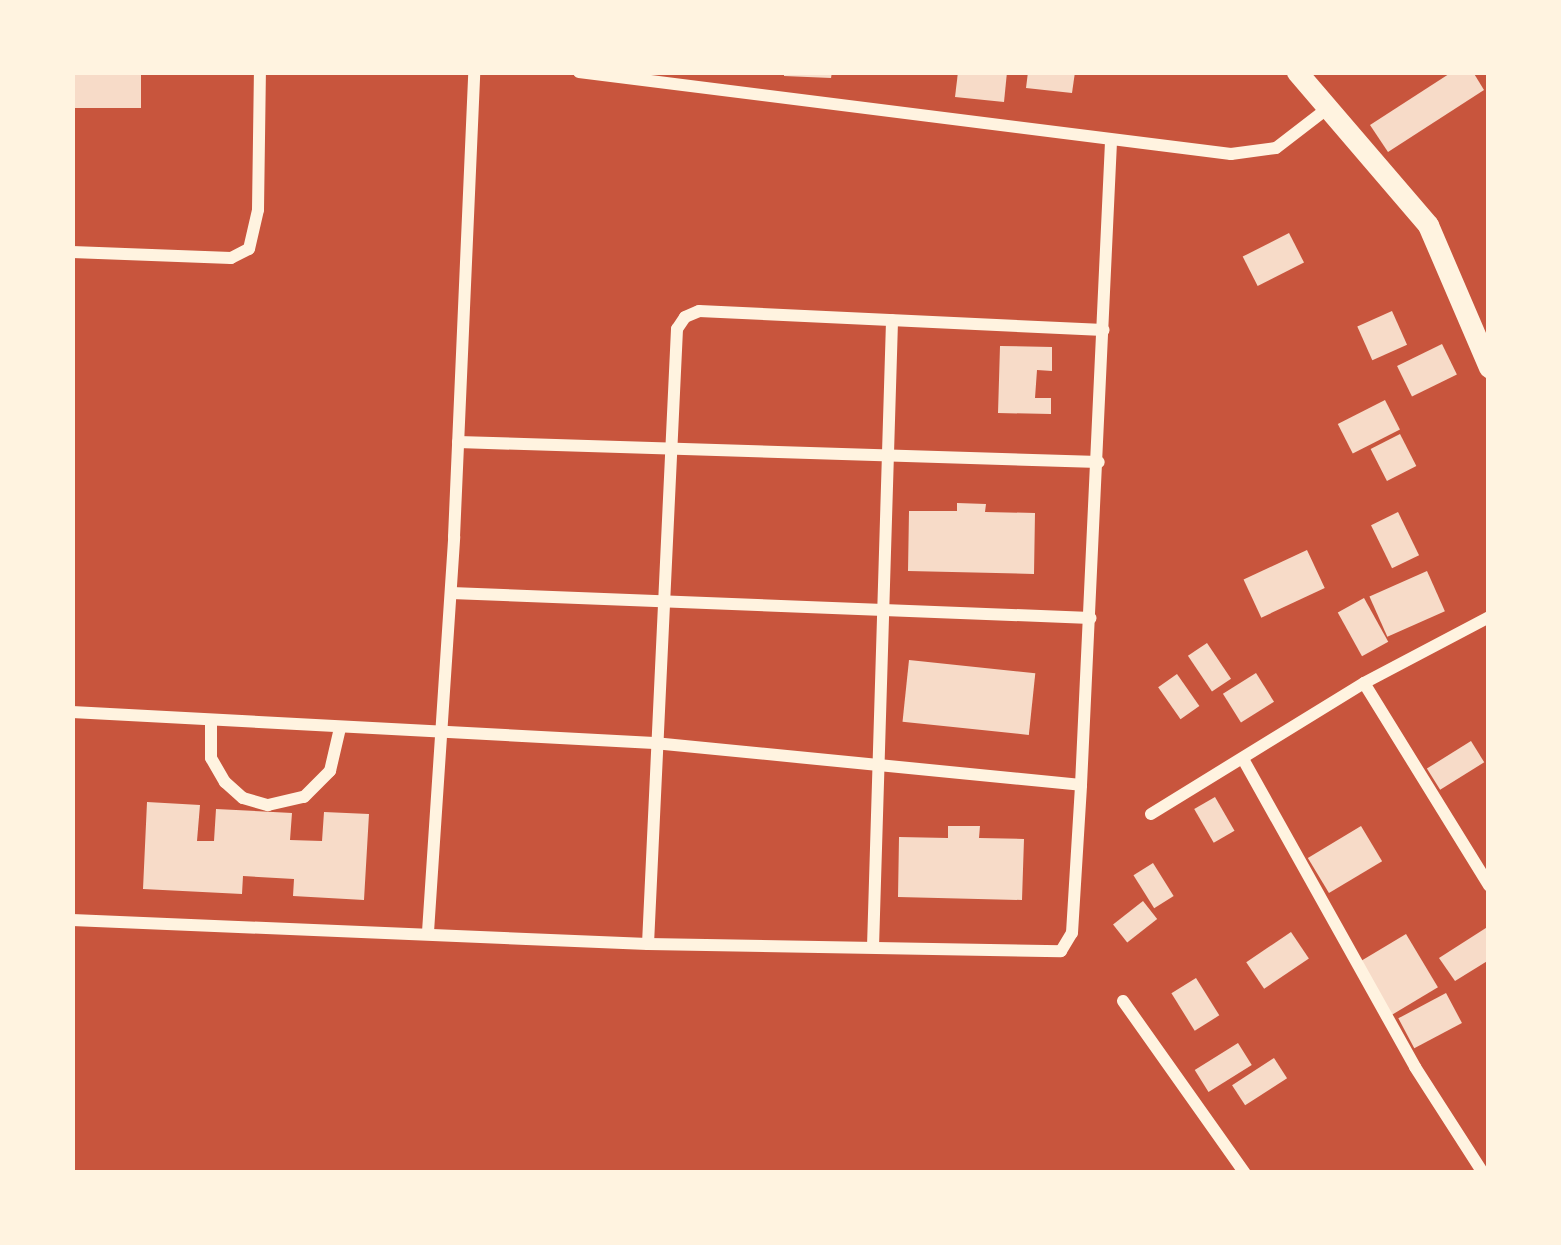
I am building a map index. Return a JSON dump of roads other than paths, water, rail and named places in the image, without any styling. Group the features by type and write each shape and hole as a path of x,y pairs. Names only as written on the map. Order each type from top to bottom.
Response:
{"street":[{"path":"72,251 231,258 249,250 258,210 260,72"},
{"path":"428,932 451,593 474,72"},
{"path":"579,72 1111,140 1250,153 1276,148 1328,108"},
{"path":"1297,72 1428,225 1489,367"},
{"path":"72,920 648,944 1045,955 1061,951 1072,933 1099,462 1111,140"},
{"path":"648,944 677,328 685,317 699,311 1104,330"},
{"path":"873,947 892,320"},
{"path":"458,442 1099,462"},
{"path":"451,593 1090,618"},
{"path":"1151,814 1364,683 1489,617"},
{"path":"1364,683 1489,885"},
{"path":"72,712 654,743 1081,785"},
{"path":"211,720 211,758 225,782 243,798 268,805 304,797 330,771 340,728"},
{"path":"1243,758 1415,1067 1483,1173"},
{"path":"1123,1001 1244,1173"}]}
